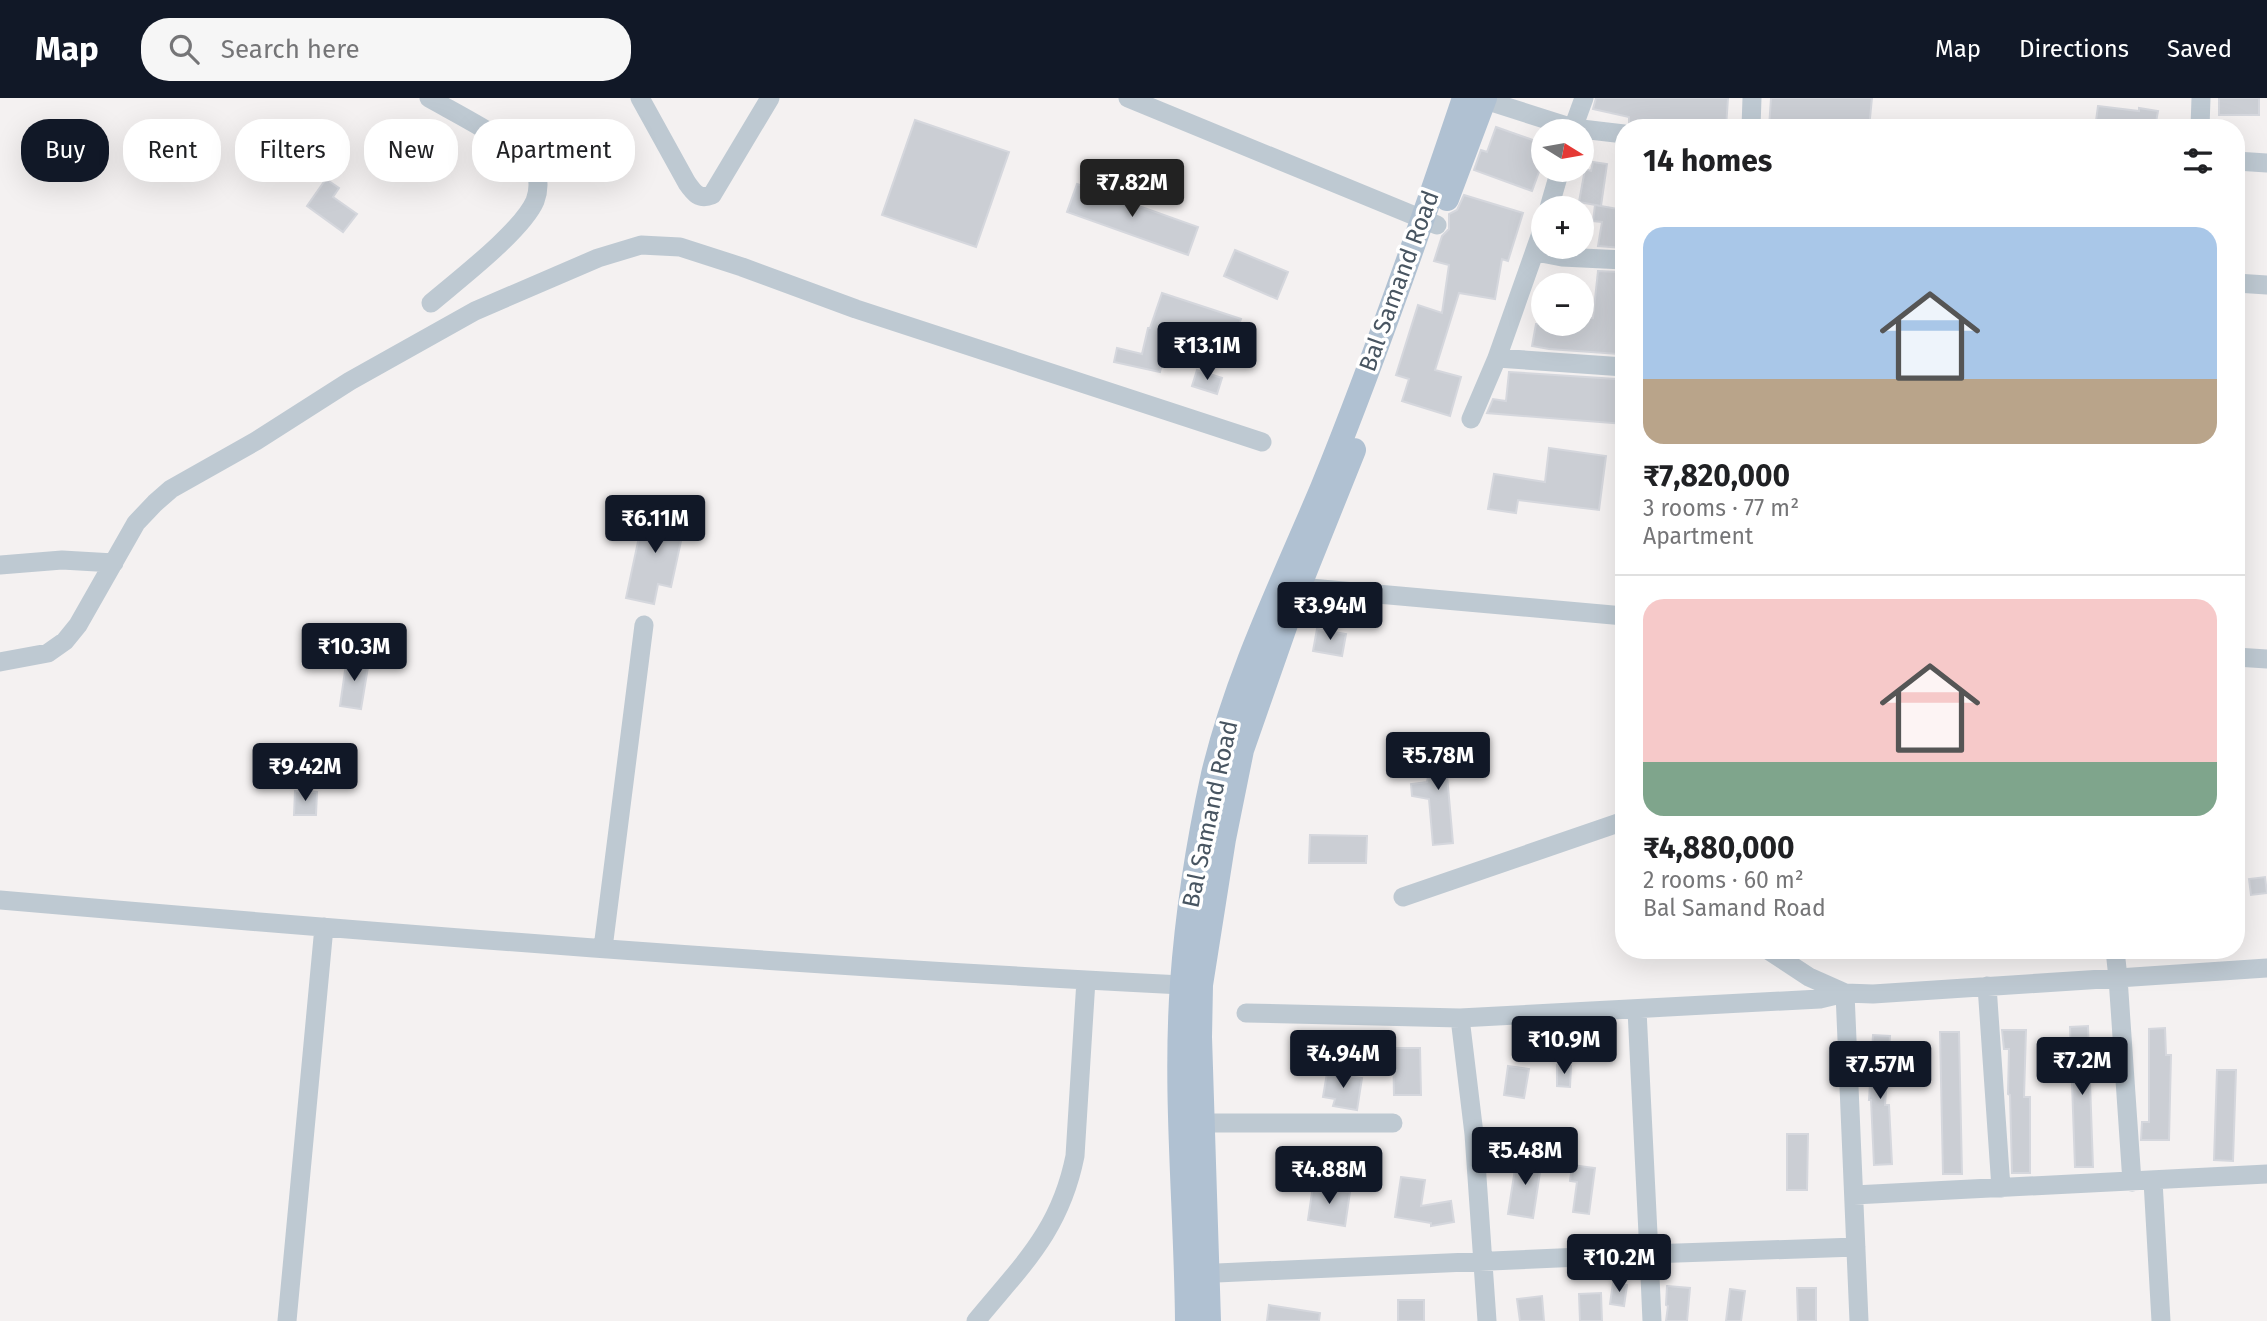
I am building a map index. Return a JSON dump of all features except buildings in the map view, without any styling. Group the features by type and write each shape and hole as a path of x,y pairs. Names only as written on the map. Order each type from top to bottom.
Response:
{"main road":[{"name":"Bal Samand Road","path":"1209,1321 1196,1274 1181,1105 1182,985 1186,941 1213,775 1234,702 1256,640 1322,486 1478,99"},
{"name":"Bal Samand Road","path":"1187,1321 1196,1274 1203,1123 1201,985 1224,839 1242,750 1299,587 1339,492 1430,222"}],"street":[{"path":"429,98 481,126 525,155 536,170 538,187 528,214 492,250 431,303"},
{"path":"640,98 687,183 696,195 705,198 712,195 770,98"},
{"path":"1129,98 1430,222"},
{"path":"1577,119 1584,98"},
{"path":"1751,119 1752,98"},
{"path":"2200,119 2201,98"},
{"path":"1478,99 1539,119"},
{"path":"1594,132 1615,133"},
{"path":"2245,162 2267,163"},
{"path":"0,662 48,653 65,641 78,625 136,523 172,489 256,441 350,381 475,311 598,258 641,245 680,247 856,309 1262,442"},
{"path":"1471,419 1497,358 1533,259"},
{"path":"1594,259 1615,260"},
{"path":"2245,283 2267,285"},
{"path":"1497,358 1615,366"},
{"path":"0,565 62,560 114,563"},
{"path":"1299,587 1615,615"},
{"path":"603,948 644,625"},
{"path":"2245,658 2267,659"},
{"path":"1403,897 1615,824"},
{"path":"0,900 603,948 1182,985"},
{"path":"287,1321 324,927"},
{"path":"1782,959 1809,977 1845,993"},
{"path":"2116,959 2132,1182"},
{"path":"1246,1013 1460,1018 1821,999 1845,993 1873,994 2267,968"},
{"path":"976,1321 1042,1240 1057,1216 1069,1184 1075,1156 1086,980"},
{"path":"1987,986 2001,1188"},
{"path":"1845,993 1859,1321"},
{"path":"1637,1010 1652,1321"},
{"path":"1460,1018 1474,1134 1487,1321"},
{"path":"1203,1123 1393,1123"},
{"path":"1854,1195 2267,1174"},
{"path":"2152,1181 2161,1321"},
{"path":"1196,1274 1856,1247"}]}
